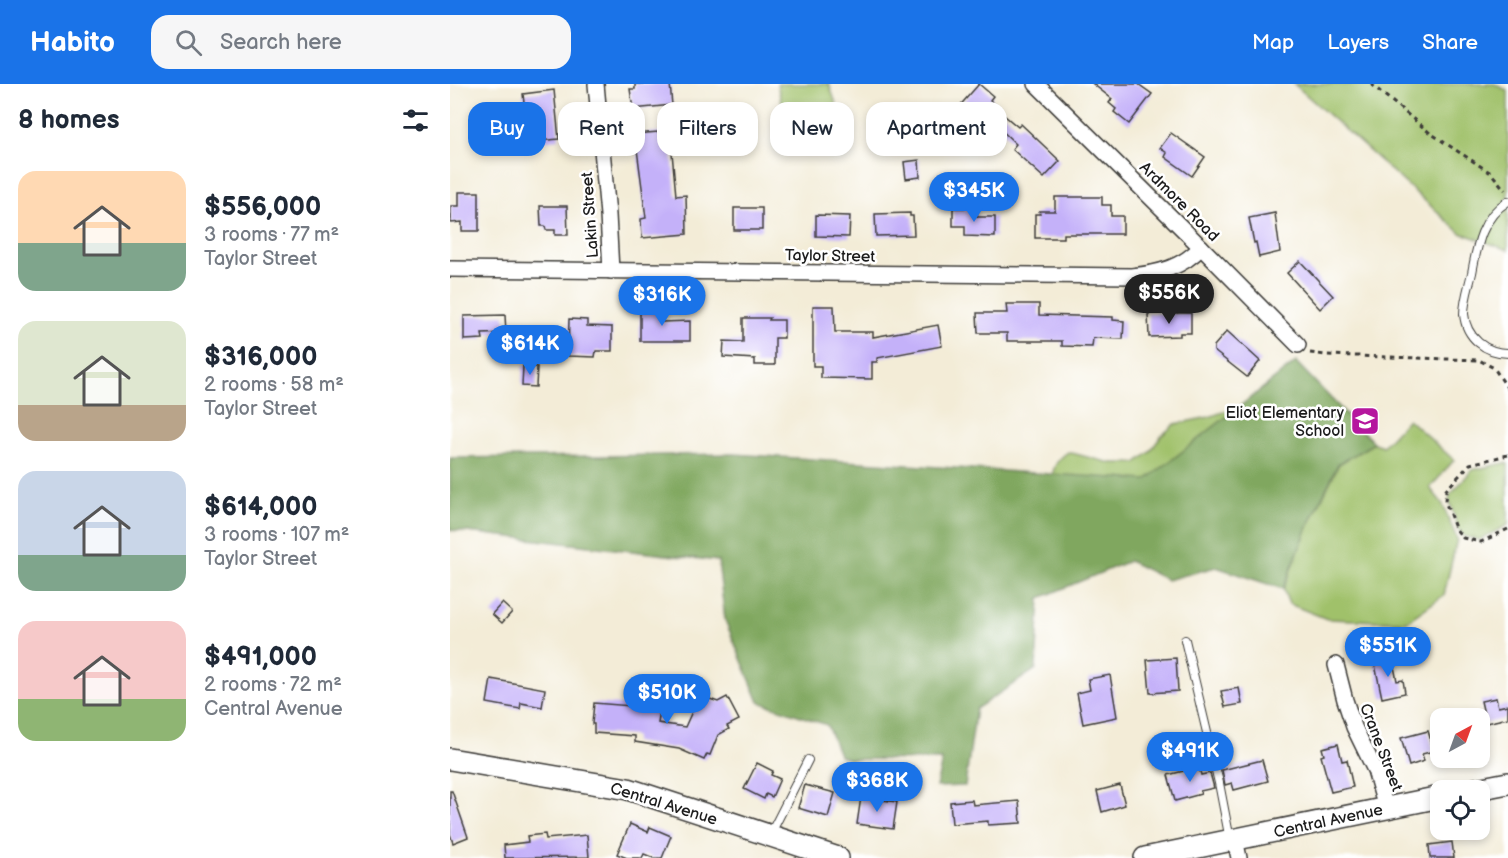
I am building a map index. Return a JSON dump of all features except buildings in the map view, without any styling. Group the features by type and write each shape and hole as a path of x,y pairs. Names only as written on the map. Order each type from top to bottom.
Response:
{"main road":[{"name":"Central Avenue","path":"450,759 628,789 838,858"},
{"path":"1490,786 1508,783"},
{"name":"Central Avenue","path":"1144,858 1235,846 1430,799"}],"street":[{"name":"Lakin Street","path":"596,84 611,271"},
{"name":"Ardmore Road","path":"1036,84 1298,345"},
{"name":"Taylor Street","path":"450,269 1132,276 1171,268 1189,259 1202,247"},
{"name":"Crane Street","path":"1336,664 1354,727 1376,770 1386,808"}],"lane":[{"path":"1508,201 1491,214 1483,228 1477,247 1464,315 1469,331 1479,344 1497,353 1508,354"},
{"path":"1185,640 1235,846"},
{"path":"770,837 808,760"}],"path":[{"path":"1371,84 1414,121 1491,173 1508,196"},
{"path":"1298,345 1310,353 1326,355 1479,360 1494,368 1508,389"},
{"path":"1508,455 1470,464 1448,487 1444,495 1455,528 1463,538 1481,542 1508,529"}],"green space":[{"path":"777,84 829,84 835,102 782,102"},
{"path":"1294,84 1495,84 1508,91 1508,250 1461,233"},
{"path":"1296,362 1374,443 1338,464 1308,527 1283,589 1216,567 1167,580 1129,561 1040,598 1036,669 976,709 965,786 936,787 942,760 849,759 839,755 827,725 759,702 725,620 718,561 450,530 450,458 733,454 1146,480"},
{"path":"1226,411 1238,411 1189,480 1051,483 1055,465 1068,452 1111,463 1136,463 1150,452 1161,436 1175,424"},
{"path":"1408,419 1454,460 1430,488 1442,503 1457,539 1444,595 1406,622 1327,619 1289,604 1283,589 1308,527 1339,464 1374,443 1383,446"},
{"path":"1508,464 1508,525 1479,540 1463,536 1458,529 1449,499 1450,495 1472,470"}],"place":[{"name":"Eliot Elementary School","path":"1365,421"}]}
